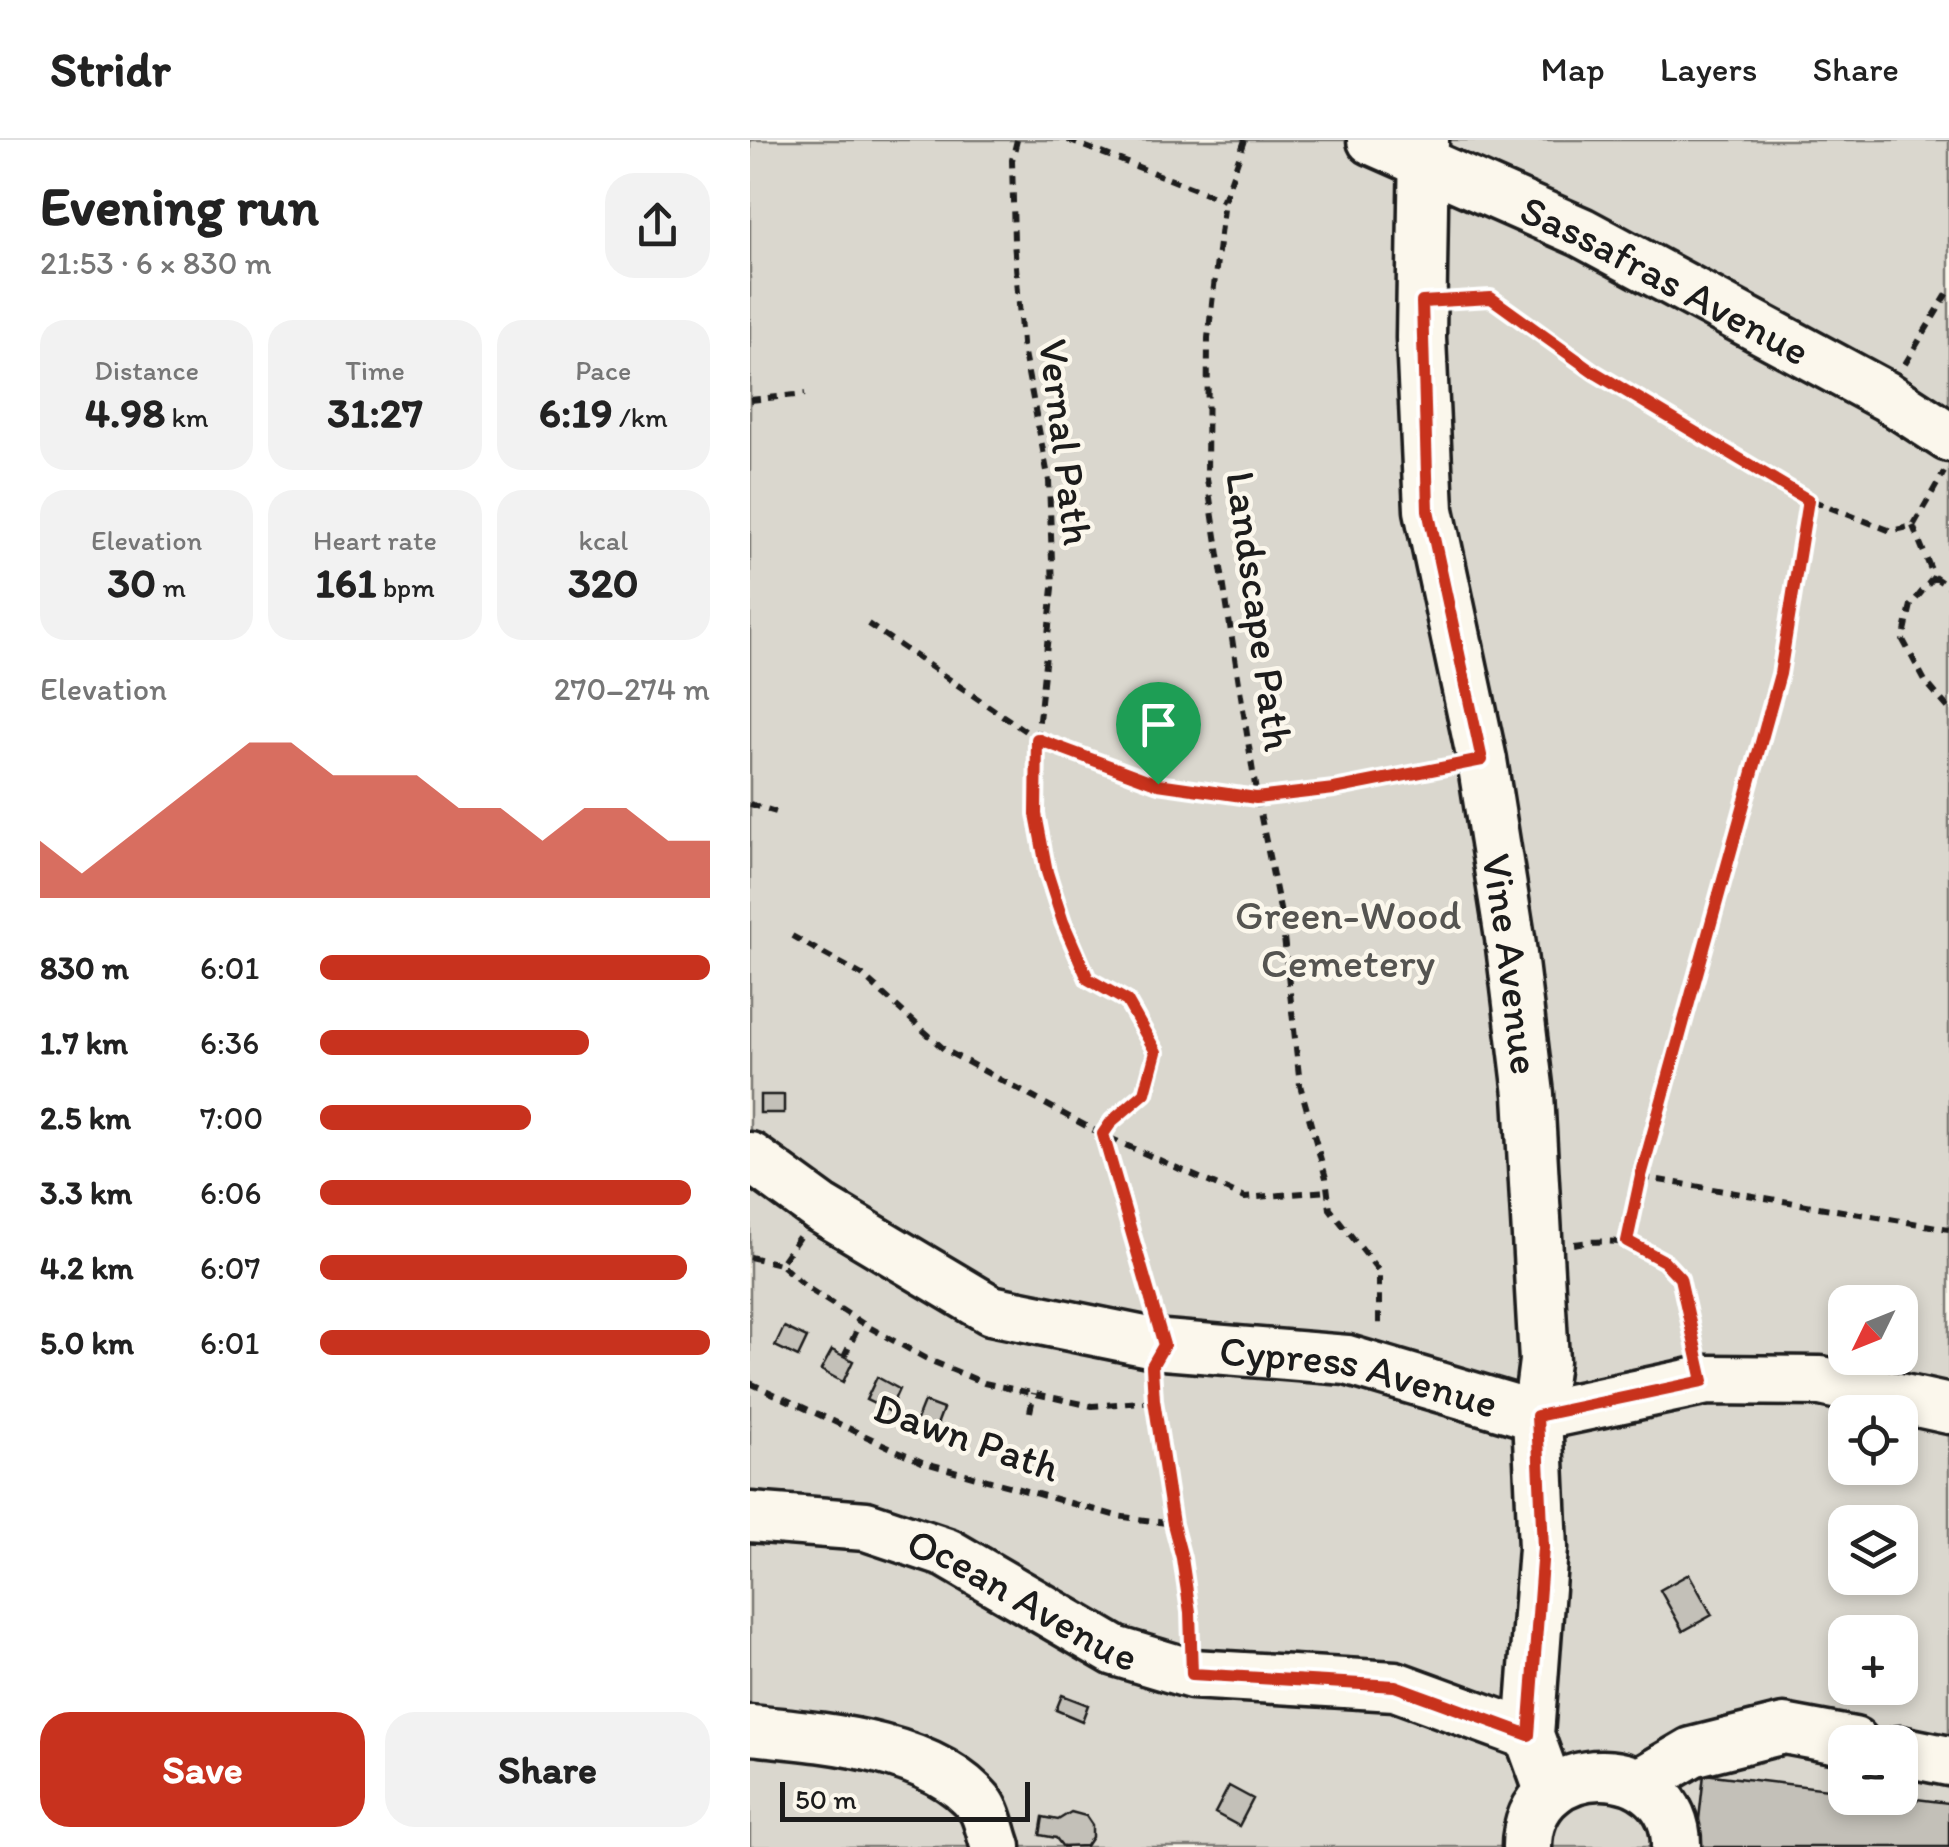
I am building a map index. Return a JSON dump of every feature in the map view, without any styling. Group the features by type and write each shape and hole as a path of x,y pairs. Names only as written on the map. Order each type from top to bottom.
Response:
{"lane":[{"name":"Sassafras Avenue","path":"1372,140 1423,151 1581,232 1886,396 1949,438"},
{"name":"Vine Avenue","path":"1423,151 1422,302 1428,510 1482,760 1529,1094 1544,1361 1537,1416 1543,1548 1529,1735 1550,1793"},
{"name":"Cypress Avenue","path":"750,1156 820,1208 991,1310 1164,1345 1347,1360 1537,1416 1703,1381 1821,1382 1949,1409"},
{"name":"Ocean Avenue","path":"750,1517 866,1526 947,1553 1115,1651 1192,1674 1395,1686 1529,1735"},
{"path":"1639,1783 1692,1752 1784,1729 1828,1737"},
{"path":"750,1730 830,1738 913,1759 956,1784 982,1806 996,1847"},
{"path":"1918,1755 1949,1761"},
{"path":"1527,1847 1535,1813 1550,1793 1570,1780 1593,1773 1639,1783 1656,1797 1670,1816 1676,1847"}],"path":[{"name":"Vernal Path","path":"1017,140 1012,160 1022,343 1049,480 1053,588 1037,739 1036,814 1047,872 1088,979 1127,1001 1156,1052 1145,1093 1112,1121 1103,1134"},
{"path":"1068,140 1224,200"},
{"name":"Landscape Path","path":"1245,140 1224,200 1208,338 1207,479 1256,798 1282,919 1300,1084 1330,1209 1379,1271 1379,1370"},
{"path":"1886,396 1949,291"},
{"path":"1422,302 1491,298 1594,372 1808,500 1890,531 1913,526 1949,464"},
{"path":"750,400 804,394"},
{"path":"1627,1241 1641,1176 1780,674 1808,500"},
{"path":"1913,526 1934,577 1949,587"},
{"path":"1934,577 1911,605 1903,640 1925,681 1949,709"},
{"path":"868,624 1037,739 1158,784 1256,798 1352,786 1482,760"},
{"path":"750,804 776,812"},
{"path":"792,936 862,975 945,1050 1103,1134 1244,1198 1328,1191"},
{"path":"1103,1134 1164,1345 1152,1366 1154,1400 1190,1612 1192,1674"},
{"path":"1641,1176 1949,1229"},
{"path":"780,1264 820,1208"},
{"path":"1538,1250 1594,1241 1627,1241 1664,1261 1680,1278 1703,1381"},
{"path":"750,1257 780,1264 809,1289 861,1322 929,1360 984,1383 1092,1406 1154,1400"},
{"path":"844,1357 861,1322"},
{"name":"Dawn Path","path":"750,1384 922,1462 1117,1516 1173,1524"},
{"path":"1030,1412 1034,1393"}],"green space":[{"name":"Green-Wood Cemetery","path":"750,140 1949,140 1949,1847 750,1847"}],"building":[{"path":"760,1095 784,1095 784,1113 760,1113"},
{"path":"784,1327 807,1338 798,1357 775,1346"},
{"path":"832,1350 853,1361 843,1382 821,1370"},
{"path":"877,1377 899,1389 889,1411 866,1400"},
{"path":"924,1402 943,1409 935,1430 916,1422"},
{"path":"1689,1574 1712,1615 1683,1631 1660,1590"},
{"path":"1062,1695 1088,1705 1082,1721 1056,1710"},
{"path":"1704,1774 1828,1789 1828,1815 1918,1815 1918,1799 1949,1803 1949,1847 1696,1847"},
{"path":"1229,1786 1253,1799 1239,1826 1215,1813"},
{"path":"1071,1812 1086,1816 1092,1825 1092,1837 1086,1846 1063,1847 1056,1838 1040,1835 1043,1817 1058,1820"}],"route":[{"path":"1491,298 1594,372 1808,500 1780,674 1641,1176 1627,1241 1664,1261 1680,1278 1703,1381 1537,1416 1543,1548 1529,1735 1395,1686 1192,1674 1190,1612 1154,1400 1152,1366 1164,1345 1103,1134 1112,1121 1145,1093 1156,1052 1127,1001 1088,979 1063,922 1047,872 1036,814 1037,739 1158,784 1256,798 1408,777 1482,760 1428,510 1422,302 1491,298"}]}
